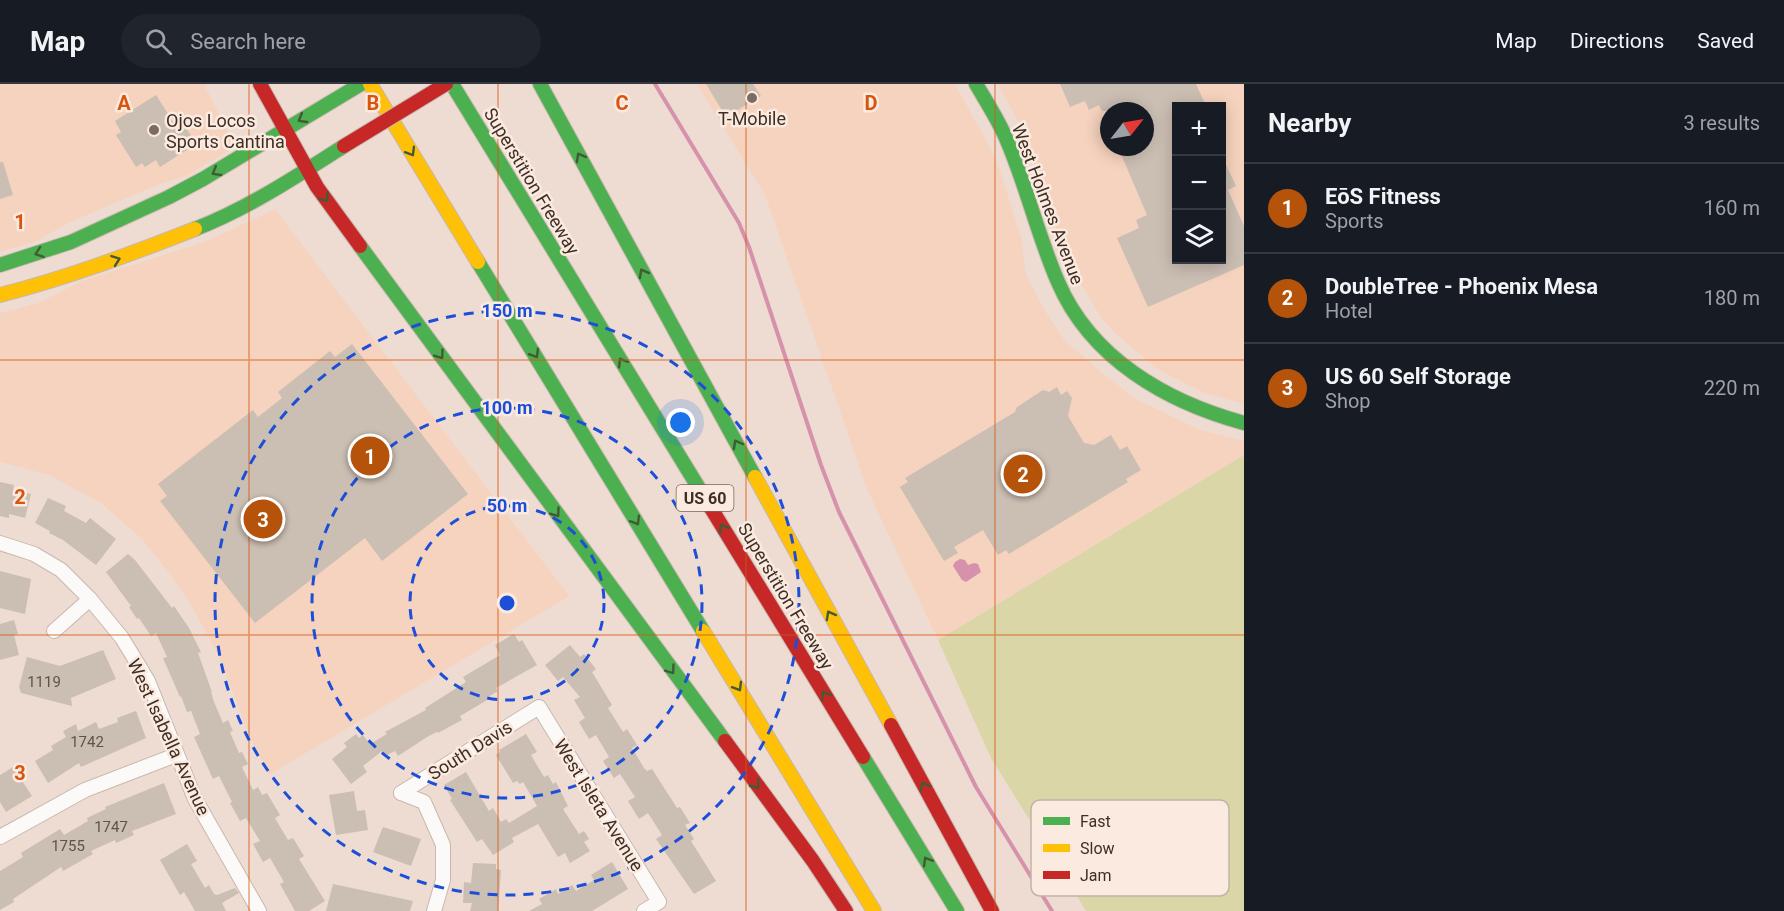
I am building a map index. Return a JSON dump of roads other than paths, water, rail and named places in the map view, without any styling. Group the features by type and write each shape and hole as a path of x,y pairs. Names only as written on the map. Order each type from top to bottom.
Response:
{"main road":[{"path":"260,84 324,197 813,861 846,911"},
{"path":"0,265 70,242 169,197 361,84"},
{"path":"370,84 874,911"},
{"path":"0,295 60,279 216,221 308,169 446,84"},
{"name":"Superstition Freeway","path":"452,84 957,911"},
{"path":"540,84 992,911"},
{"name":"West Holmes Avenue","path":"976,84 1005,135 1058,283 1068,303 1088,332 1125,368 1154,388 1205,413 1244,423"}],"street":[{"name":"West Isabella Avenue","path":"0,543 34,554 61,570 90,598 122,638 148,681 195,799 259,911"},
{"path":"54,631 90,598"},
{"name":"South Davis","path":"434,911 443,880 443,845 424,802 401,793 539,707"},
{"name":"West Isleta Avenue","path":"539,707 659,902 644,911"},
{"path":"0,837 85,790 176,755"}],"waterway":[{"path":"655,84 739,223 839,512 976,787 1031,877"},
{"path":"1043,896 1052,911"}],"place":[{"name":"T-Mobile","path":"752,98"},
{"name":"Ojos Locos Sports Cantina","path":"154,130"},
{"name":"EōS Fitness","path":"370,456"},
{"name":"DoubleTree - Phoenix Mesa","path":"1023,474"},
{"name":"US 60 Self Storage","path":"263,519"}]}
